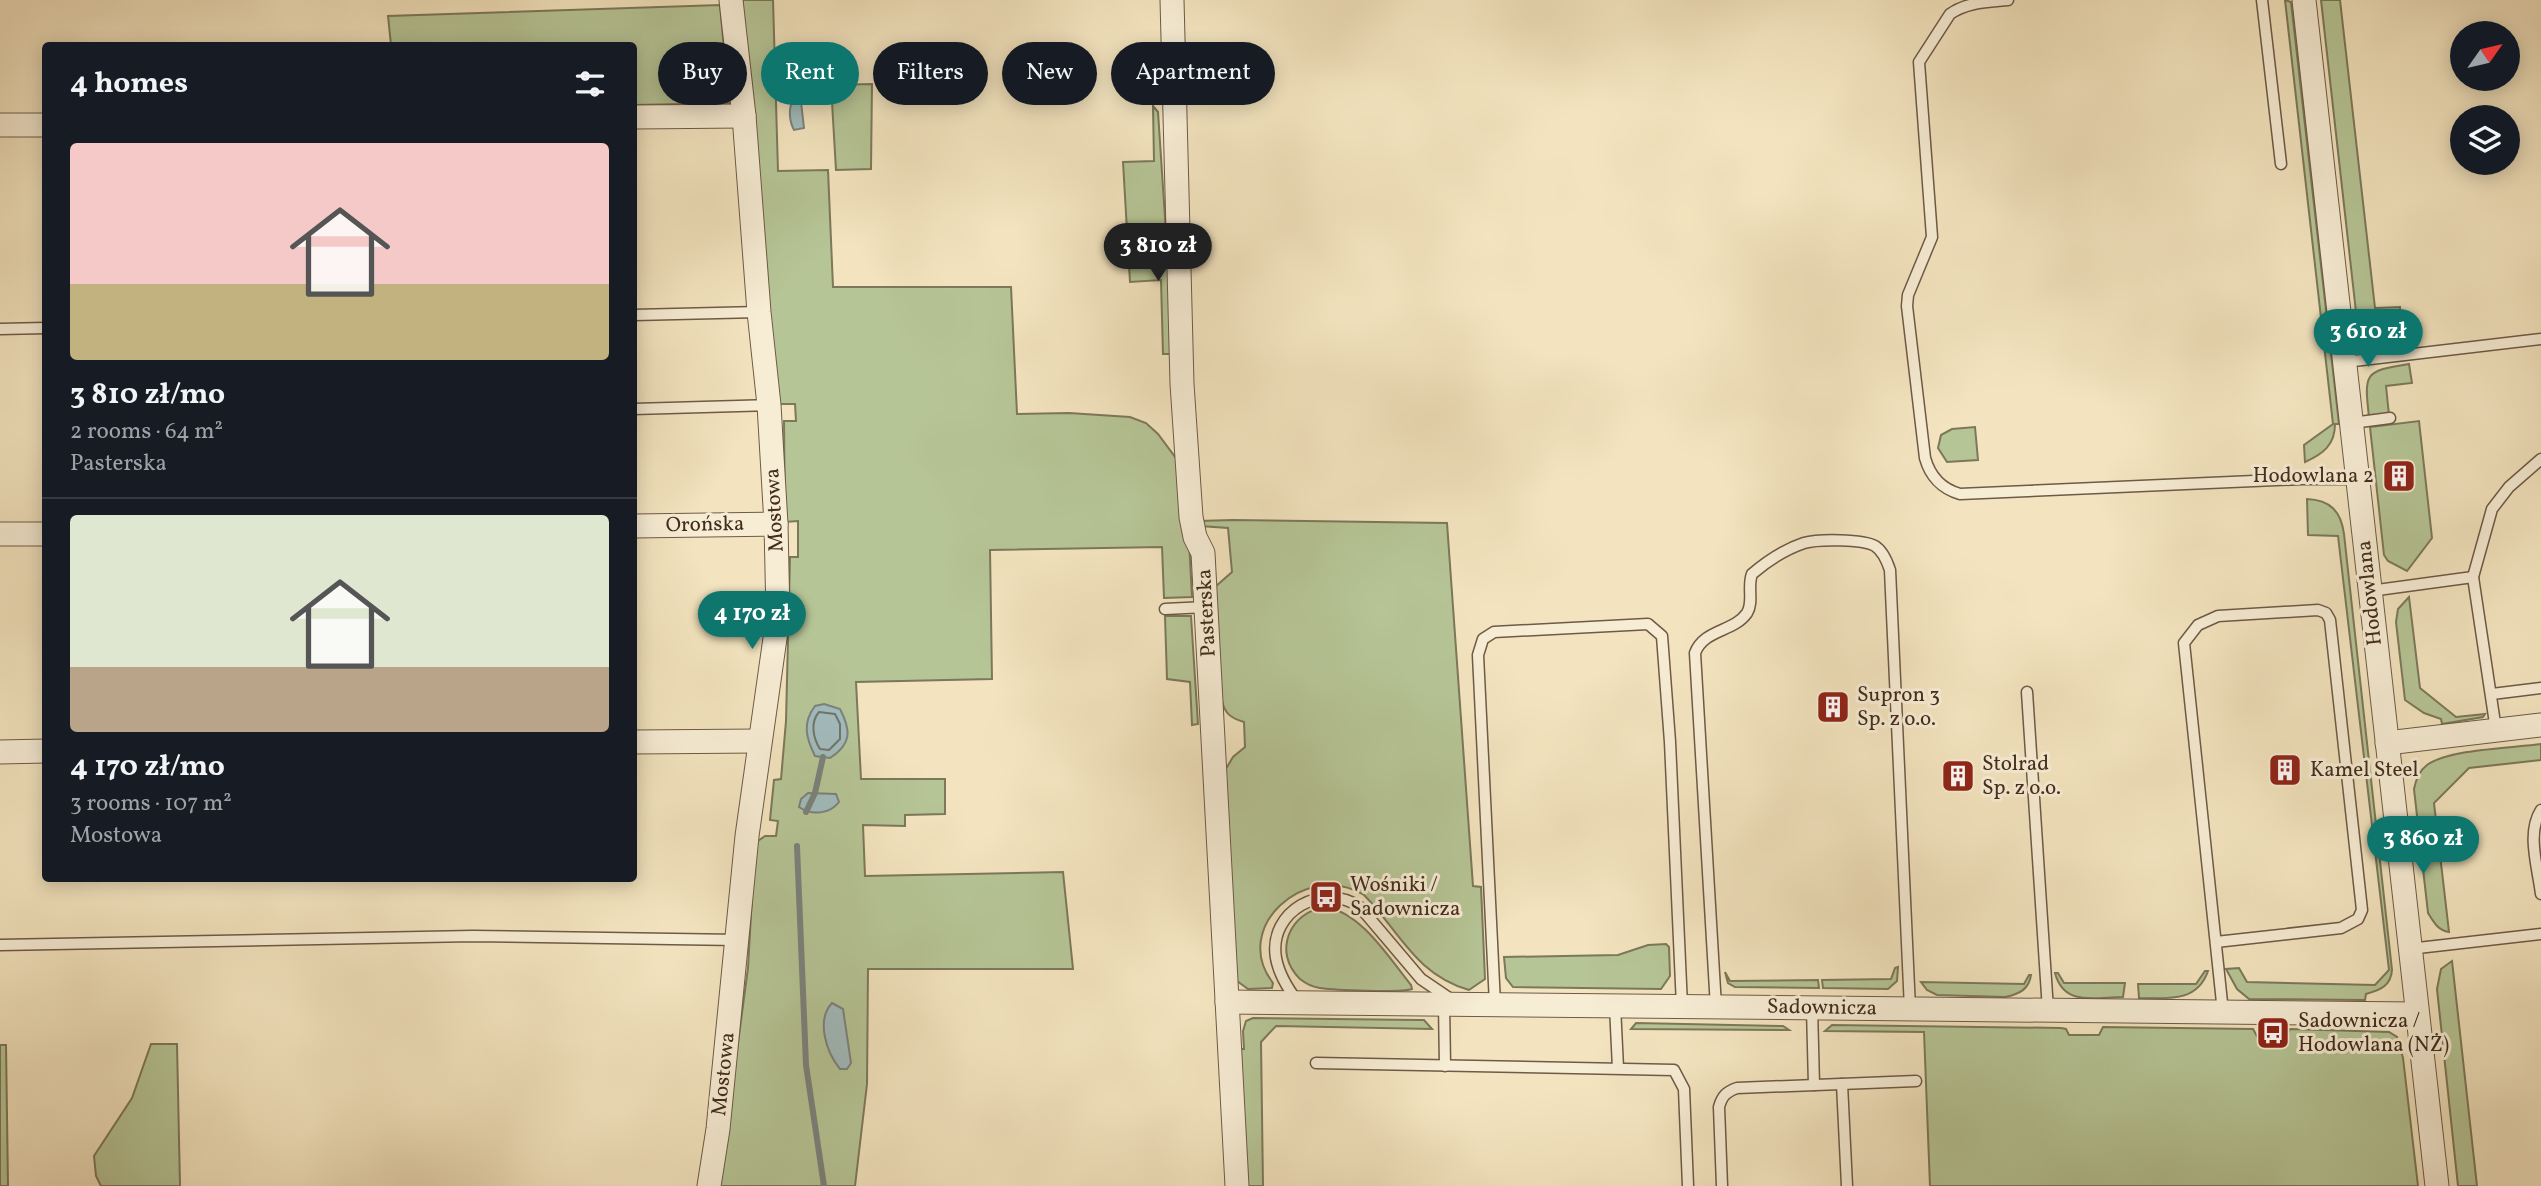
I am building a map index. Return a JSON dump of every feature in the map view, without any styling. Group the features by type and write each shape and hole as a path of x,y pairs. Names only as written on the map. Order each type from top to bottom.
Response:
{"street":[{"name":"Mostowa","path":"709,1186 718,1129 759,741 778,617 769,405 744,116 731,0"},
{"name":"Pasterska","path":"1172,0 1182,384 1191,517 1195,537 1203,553 1237,1186"},
{"name":"Hodowlana","path":"2304,0 2437,1186"},
{"path":"637,117 744,116"},
{"path":"0,125 42,125"},
{"name":"Orońska","path":"637,526 776,524"},
{"path":"0,534 42,534"},
{"path":"2387,743 2541,725"},
{"path":"637,742 759,741"},
{"path":"0,752 42,751"},
{"name":"Sadownicza","path":"1227,1002 2417,1014"}],"lane":[{"path":"2008,0 1972,5 1950,14 1919,62 1932,237 1908,296 1907,306 1928,468 1943,486 1960,494 2302,479 2358,479"},
{"path":"2262,0 2281,164"},
{"path":"637,315 759,312"},
{"path":"0,329 42,328"},
{"path":"2345,362 2541,338"},
{"path":"637,409 769,405"},
{"path":"2352,423 2390,418"},
{"path":"2496,730 2473,578 2492,509 2509,487 2541,459"},
{"path":"1716,1007 1695,653 1698,644 1706,637 1747,613 1752,574 1795,548 1813,541 1863,542 1875,546 1886,561 1891,578 1910,1009"},
{"path":"2370,591 2473,578"},
{"path":"1165,609 1206,607"},
{"path":"2216,942 2341,928 2358,919 2362,910 2330,620 2326,613 2318,610 2218,616 2198,625 2184,643 2223,1012"},
{"path":"1495,1004 1478,655 1483,639 1494,632 1648,624 1662,636 1670,742 1682,1006"},
{"path":"2492,694 2541,688"},
{"path":"2027,692 2048,1010"},
{"path":"2541,810 2533,831 2541,894"},
{"path":"1298,1002 1279,971 1276,957 1277,933 1290,912 1314,900 1337,897 1350,900 1360,907 1421,979 1453,1004 1445,1066"},
{"path":"2409,948 2541,934"},
{"path":"0,945 473,936 738,940"},
{"path":"1615,1006 1618,1068"},
{"path":"1812,1007 1814,1085"},
{"path":"1315,1063 1674,1070 1684,1089 1688,1186"},
{"path":"1722,1186 1719,1107 1723,1096 1737,1088 1916,1081"},
{"path":"1842,1084 1847,1186"}],"green space":[{"path":"742,0 773,0 774,42 761,42 761,105 776,105 778,171 828,170 833,287 1011,287 1017,414 1069,413 1130,417 1146,423 1178,461 1189,540 1192,597 1164,598 1162,547 990,550 992,679 856,682 861,779 945,779 945,814 905,815 905,826 863,825 865,876 1063,872 1073,969 868,969 867,1084 855,1186 719,1186 748,968 755,843 765,836 776,836 778,821 770,820 774,780 781,779 786,721 790,557 798,557 798,521 785,522 784,421 796,421 795,404 780,404 765,298"},
{"path":"2285,0 2291,2 2339,424 2335,424 2333,438 2327,448 2305,462 2304,445 2333,424"},
{"path":"2321,0 2340,0 2375,308 2400,307 2400,310 2356,312"},
{"path":"720,5 723,42 658,42 658,104 637,105 637,42 391,42 388,16"},
{"path":"859,84 872,84 871,169 836,170 832,105 859,105"},
{"path":"1153,106 1158,112 1174,354 1163,354 1161,280 1130,282 1123,162 1154,161"},
{"path":"2401,315 2406,344 2374,348 2368,347 2360,340 2357,322"},
{"path":"2409,364 2412,383 2386,386 2389,415 2369,417 2367,391 2370,377 2383,369"},
{"path":"2419,421 2432,538 2407,571 2388,561 2384,555 2370,427"},
{"path":"1975,427 1978,460 1947,462 1938,448 1941,435 1952,429"},
{"path":"2307,499 2328,504 2333,508 2340,519 2344,534 2392,970 2387,984 2366,994 2365,1000 2249,999 2237,989 2226,969 2239,968 2247,982 2375,985 2389,970 2338,536 2308,535"},
{"path":"1199,521 1447,523 1473,886 1481,887 1485,979 1469,990 1435,974 1410,951 1364,895 1341,886 1319,886 1298,893 1280,905 1267,922 1261,941 1262,962 1273,983 1272,988 1248,989 1237,981 1224,772 1233,757 1245,747 1244,722 1229,715 1222,701 1215,587 1232,572 1228,528 1200,526"},
{"path":"2409,597 2420,688 2456,717 2485,714 2483,717 2442,724 2441,719 2424,713 2405,700 2396,622 2398,609"},
{"path":"1165,616 1191,616 1198,724 1192,725 1190,682 1167,679"},
{"path":"2541,744 2541,760 2469,768 2434,803 2449,932 2442,930 2428,913 2414,789 2418,776 2427,765 2450,756"},
{"path":"1325,907 1351,918 1362,927 1384,950 1412,989 1328,989 1315,987 1300,979 1287,957 1289,935 1302,917"},
{"path":"1666,944 1669,947 1670,976 1661,989 1513,987 1506,978 1504,957 1618,955 1648,945"},
{"path":"2452,961 2477,1186 2458,1186 2437,989 2441,969"},
{"path":"1898,967 1897,981 1888,989 1823,988 1822,980 1891,979"},
{"path":"2205,971 2208,971 2203,981 2189,994 2170,998 2139,998 2138,984 2196,984"},
{"path":"1725,972 1730,981 1818,980 1819,988 1735,987 1728,983"},
{"path":"2055,973 2058,973 2064,983 2125,983 2123,997 2073,996 2059,984"},
{"path":"2029,975 2030,980 2023,990 2005,997 1937,995 1927,990 1921,982 2024,984"},
{"path":"1253,1018 1424,1020 1432,1029 1276,1026 1261,1042 1263,1186 1244,1186 1238,1049 1244,1049 1243,1031 1246,1021"},
{"path":"1636,1023 1783,1026 1789,1030 1631,1029"},
{"path":"1832,1025 2061,1028 2066,1029 2069,1035 2099,1035 2103,1027 2253,1029 2258,1038 2285,1039 2290,1029 2389,1032 2397,1037 2403,1058 2418,1186 1930,1186 1924,1032 1825,1031"},
{"path":"151,1044 177,1044 180,1186 101,1186 96,1176 94,1156 132,1098"},
{"path":"0,1045 6,1045 8,1186 0,1186"}],"water":[{"path":"801,105 804,128 794,130 791,106"},
{"path":"824,704 840,709 847,730 846,742 830,758 815,756 807,731 811,712 815,706"},
{"path":"808,793 836,794 839,802 826,811 809,812 799,807 801,799"},
{"path":"832,1003 843,1009 851,1063 847,1069 840,1069 827,1045 825,1018"}],"waterway":[{"path":"806,812 815,793 823,757"},
{"path":"797,846 806,1065 824,1186"}],"place":[{"name":"Hodowlana 2","path":"2399,476"},
{"name":"Supron 3 Sp. z o.o.","path":"1833,707"},
{"name":"Kamel Steel","path":"2285,770"},
{"name":"Stolrad Sp. z o.o.","path":"1958,776"},
{"name":"Wośniki / Sadownicza","path":"1326,897"},
{"name":"Sadownicza / Hodowlana (NŻ)","path":"2273,1033"}]}
